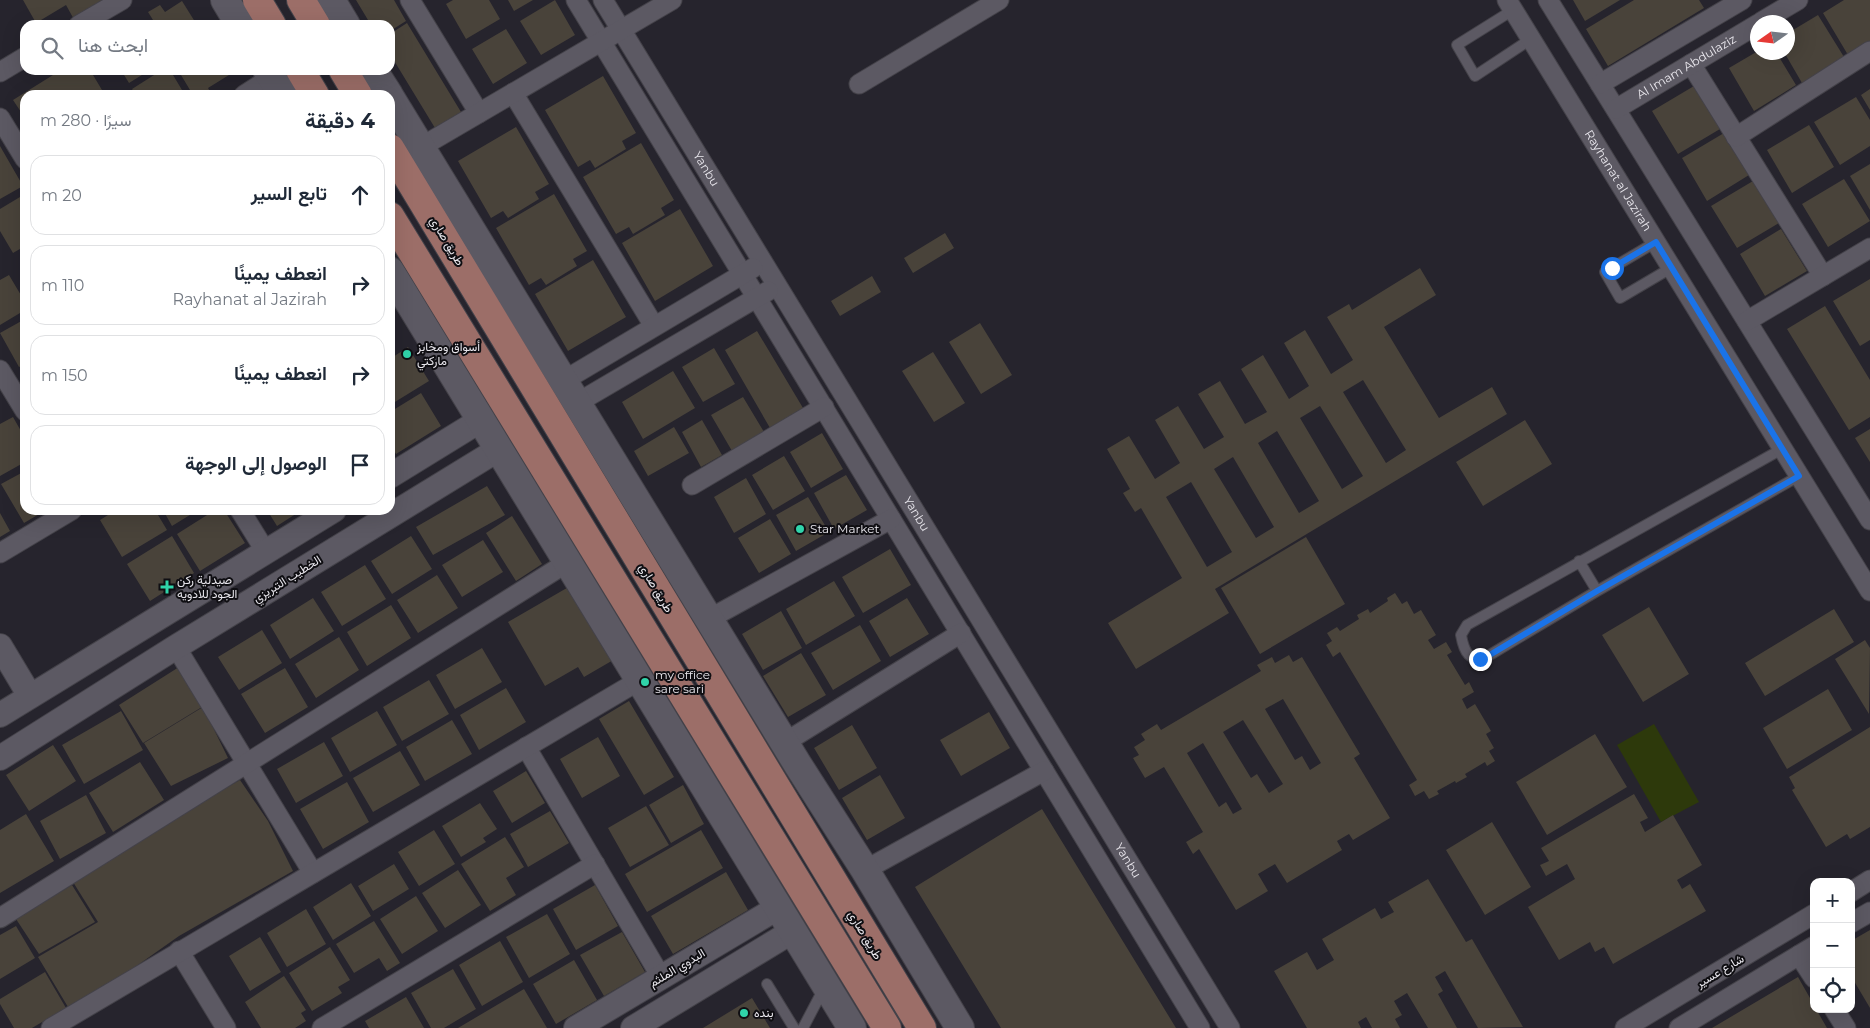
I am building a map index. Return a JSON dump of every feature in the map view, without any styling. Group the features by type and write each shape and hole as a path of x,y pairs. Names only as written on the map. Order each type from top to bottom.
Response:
{"main road":[{"path":"224,0 237,20"},
{"path":"257,0 269,20"},
{"path":"301,0 313,20"},
{"path":"331,0 343,20"},
{"path":"303,75 313,90"},
{"path":"346,75 355,90"},
{"path":"377,75 386,90"},
{"path":"395,106 784,743 865,870 960,1028"},
{"name":"طريق صاري","path":"395,156 922,1028"},
{"path":"395,224 887,1028"},
{"path":"395,279 852,1028"}],"street":[{"path":"88,20 122,0"},
{"path":"410,0 480,113"},
{"name":"Yanbu","path":"576,0 1200,1028"},
{"name":"Yanbu","path":"603,0 1230,1028"},
{"path":"421,148 672,0"},
{"path":"859,84 999,0"},
{"path":"1548,0 1870,520"},
{"path":"1600,84 1722,5 1742,0"},
{"name":"Al Imam Abdulaziz","path":"1773,15 1798,0"},
{"name":"Rayhanat al Jazirah","path":"1510,5 1870,592"},
{"name":"Al Imam Abdulaziz","path":"1616,109 1750,28"},
{"path":"1736,137 1870,51"},
{"path":"0,72 20,60"},
{"path":"1691,64 1823,276"},
{"path":"255,90 274,81"},
{"path":"513,93 654,326"},
{"path":"0,118 20,151"},
{"path":"1746,321 1870,248"},
{"path":"570,392 654,326 763,262"},
{"path":"570,392 757,298 777,286"},
{"path":"0,370 6,393 20,407"},
{"path":"692,485 824,407"},
{"path":"395,471 481,420"},
{"name":"الخطيب التبريزي","path":"395,513 499,449"},
{"path":"0,553 64,515"},
{"path":"243,515 266,552"},
{"path":"2,710 30,696 326,515"},
{"name":"الخطيب التبريزي","path":"0,758 391,515"},
{"path":"709,619 891,518"},
{"path":"0,918 568,562"},
{"path":"784,743 961,633"},
{"path":"0,646 30,696"},
{"path":"176,647 313,873"},
{"path":"60,1025 179,951 640,680"},
{"path":"526,747 661,977"},
{"path":"865,870 1044,771"},
{"path":"322,1028 595,864"},
{"path":"1855,889 1870,880"},
{"name":"البدوي الملثم","path":"576,1028 779,907"},
{"path":"1855,921 1870,912"},
{"name":"شارع عسير","path":"1625,1028 1810,916"},
{"path":"633,1028 793,931"},
{"path":"1679,1028 1806,950 1811,968"},
{"path":"179,951 226,1028"},
{"path":"1837,1013 1846,1028"}],"lane":[{"path":"1510,5 1457,45 1475,76 1531,39"},
{"path":"1656,242 1605,272 1620,298 1671,268"},
{"path":"1782,448 1467,625 1460,635 1462,645 1467,654 1473,658 1480,659 1488,656 1597,591 1799,476"},
{"path":"1580,561 1597,591"},
{"path":"767,984 794,1028"},
{"path":"803,1028 826,985"}],"green space":[{"path":"1654,724 1699,802 1661,822 1617,745"}],"building":[{"path":"23,0 108,0 80,20 74,20 66,5 41,20 34,20"},
{"path":"356,0 394,0 406,21 395,28 395,20 368,20"},
{"path":"453,0 489,0 500,19 466,39 446,4"},
{"path":"508,0 533,0 514,11"},
{"path":"555,0 575,35 541,55 520,21"},
{"path":"1573,0 1620,0 1585,21"},
{"path":"1634,0 1699,0 1704,8 1608,66 1586,29"},
{"path":"1844,0 1870,0 1870,42 1848,55 1823,13"},
{"path":"182,1 194,20 153,20 148,12 160,5 165,12"},
{"path":"1818,15 1844,57 1802,83 1789,60 1795,60 1795,29"},
{"path":"407,23 461,112 435,128 395,62 395,31"},
{"path":"506,29 527,63 493,84 472,49"},
{"path":"1750,56 1750,60 1781,60 1796,85 1754,111 1729,68"},
{"path":"53,75 93,75 102,90 29,90"},
{"path":"124,75 142,75 129,83"},
{"path":"154,75 173,75 182,90 133,90"},
{"path":"181,75 229,75 208,88 209,90 190,90"},
{"path":"603,76 636,133 622,141 626,149 595,168 590,160 578,167 545,110"},
{"path":"1694,86 1720,129 1678,154 1652,111"},
{"path":"1870,89 1870,110 1861,95"},
{"path":"20,96 20,110 13,100"},
{"path":"1856,97 1870,120 1870,146 1840,165 1814,122"},
{"path":"1809,125 1834,167 1792,193 1767,150"},
{"path":"516,127 549,184 535,192 539,199 508,218 503,211 491,218 458,161"},
{"path":"1724,133 1749,175 1707,201 1682,158"},
{"path":"641,143 674,200 661,208 665,215 633,234 629,227 616,234 583,177"},
{"path":"0,146 20,181 20,188 0,199"},
{"path":"1870,164 1870,210 1850,176"},
{"path":"1844,179 1870,221 1828,247 1802,204"},
{"path":"1753,181 1779,223 1737,248 1711,206"},
{"path":"554,194 587,251 573,259 577,266 546,285 541,278 529,285 496,228"},
{"path":"20,197 20,249 13,253 0,231 0,209"},
{"path":"680,209 713,266 655,301 622,243"},
{"path":"1781,229 1807,271 1765,296 1740,254"},
{"path":"945,233 954,248 913,273 904,258"},
{"path":"593,260 626,317 568,351 535,294"},
{"path":"1420,268 1436,295 1384,327 1439,418 1492,387 1507,414 1215,589 1229,613 1136,669 1108,623 1182,578 1141,508 1135,512 1123,493 1130,489 1107,449 1129,436 1155,479 1180,463 1155,420 1178,406 1204,449 1224,437 1198,394 1220,381 1245,424 1267,412 1241,369 1263,355 1289,399 1309,386 1284,343 1305,330 1331,374 1353,360 1327,317 1349,304 1352,310","holes":["1363,380 1406,450 1386,463 1343,392","1320,406 1363,476 1342,489 1300,418","1277,431 1319,501 1299,513 1258,443","1233,457 1274,527 1256,538 1214,469","1191,482 1232,552 1207,567 1166,497"]},
{"path":"9,275 20,294 20,313 0,325 0,280"},
{"path":"872,276 881,292 840,316 831,301"},
{"path":"1870,279 1870,340 1860,346 1833,301"},
{"path":"1825,306 1870,380 1870,417 1849,430 1787,329"},
{"path":"20,322 20,366 19,367 0,333"},
{"path":"980,323 1012,375 981,394 949,342"},
{"path":"757,331 803,408 770,428 725,350"},
{"path":"408,347 429,381 395,402 395,356"},
{"path":"714,348 735,384 703,402 682,367"},
{"path":"933,352 965,403 934,422 902,371"},
{"path":"673,371 695,408 643,439 622,402"},
{"path":"421,393 441,426 396,454 395,409"},
{"path":"743,397 764,432 732,451 711,415"},
{"path":"13,417 20,429 20,465 0,476 0,424"},
{"path":"702,420 722,455 701,467 682,432"},
{"path":"1525,420 1552,464 1483,506 1456,462"},
{"path":"674,427 689,453 648,476 634,451"},
{"path":"1870,429 1870,462 1855,438"},
{"path":"822,433 843,469 811,488 790,452"},
{"path":"784,456 805,491 773,510 752,475"},
{"path":"20,474 20,515 38,515 24,523 1,484"},
{"path":"846,475 867,510 834,529 814,493"},
{"path":"746,478 766,514 734,533 714,497"},
{"path":"487,486 505,515 433,555 416,527"},
{"path":"808,497 829,532 796,551 776,515"},
{"path":"0,513 10,531 0,537"},
{"path":"108,515 158,515 167,530 122,557 100,520"},
{"path":"166,515 190,515 172,526"},
{"path":"207,515 227,515 245,543 200,571 177,534"},
{"path":"270,515 294,515 277,526"},
{"path":"512,516 542,564 516,581 486,533"},
{"path":"770,519 791,554 759,573 738,538"},
{"path":"172,536 194,573 150,601 127,564"},
{"path":"411,536 432,569 392,594 371,561"},
{"path":"1306,537 1345,604 1260,654 1221,588"},
{"path":"483,540 503,572 462,597 442,565"},
{"path":"890,549 911,585 863,613 842,577"},
{"path":"365,565 386,599 342,626 321,592"},
{"path":"437,575 458,608 418,633 397,600"},
{"path":"834,581 855,616 806,645 786,609"},
{"path":"572,585 615,659 584,677 578,667 545,686 508,622"},
{"path":"1395,593 1402,604 1407,601 1414,614 1421,610 1436,635 1428,640 1434,649 1446,642 1452,652 1447,655 1465,685 1469,682 1474,692 1462,699 1467,709 1475,704 1491,731 1486,734 1494,748 1489,751 1495,761 1487,766 1485,762 1465,774 1467,777 1437,791 1439,794 1429,799 1424,791 1415,796 1409,785 1417,780 1340,652 1333,657 1326,645 1332,641 1327,633 1337,627 1340,631 1359,619 1357,615 1368,609 1370,613 1388,601 1387,598"},
{"path":"313,598 334,631 290,659 270,625"},
{"path":"907,598 929,634 890,657 869,621"},
{"path":"391,605 411,638 367,666 347,632"},
{"path":"1649,607 1689,674 1643,702 1602,635"},
{"path":"1834,609 1854,642 1765,696 1745,663"},
{"path":"781,611 802,648 763,670 742,634"},
{"path":"860,625 881,661 833,690 811,653"},
{"path":"262,630 282,663 239,690 218,657"},
{"path":"339,637 359,670 316,698 295,664"},
{"path":"1865,640 1870,648 1869,714 1835,659"},
{"path":"482,648 502,682 455,709 436,675"},
{"path":"801,653 826,695 788,717 763,676"},
{"path":"1289,655 1293,662 1302,657 1360,754 1354,758 1390,818 1353,840 1349,834 1337,841 1342,850 1287,883 1275,864 1258,874 1268,891 1236,910 1199,849 1193,854 1186,842 1203,832 1164,767 1145,778 1133,758 1139,755 1134,747 1145,740 1141,734 1157,724 1161,730 1261,671 1257,665 1272,657 1275,663","holes":["1283,699 1321,763 1310,770 1302,756 1295,760 1265,709","1243,720 1283,784 1269,793 1257,774 1251,778 1223,732","1203,743 1242,809 1233,814 1226,802 1219,807 1187,753"]},
{"path":"179,667 202,707 143,743 119,705"},
{"path":"285,668 308,707 265,733 241,694"},
{"path":"429,680 449,714 402,741 383,707"},
{"path":"506,688 526,722 479,750 460,715"},
{"path":"1828,689 1852,730 1787,769 1763,728"},
{"path":"629,701 674,777 644,795 599,719"},
{"path":"203,707 228,758 171,786 144,743"},
{"path":"121,711 143,750 84,784 62,745"},
{"path":"377,711 397,745 350,772 331,738"},
{"path":"989,712 1010,748 961,776 940,740"},
{"path":"452,720 472,754 425,781 406,747"},
{"path":"852,725 877,768 839,790 814,748"},
{"path":"1870,727 1870,827 1850,839 1847,834 1826,847 1792,790 1795,788 1789,777"},
{"path":"1595,734 1627,787 1547,835 1516,782"},
{"path":"598,737 620,776 582,798 560,759"},
{"path":"324,742 343,776 296,803 277,769"},
{"path":"53,745 76,781 29,811 6,775"},
{"path":"400,751 420,785 373,812 353,778"},
{"path":"140,762 164,800 113,832 89,793"},
{"path":"526,771 545,803 512,823 493,791"},
{"path":"880,775 905,818 867,840 842,798"},
{"path":"240,780 268,821 293,871 179,936 128,972 68,1007 38,957 98,922 73,882 186,811"},
{"path":"347,782 369,822 323,849 300,809"},
{"path":"683,785 704,824 671,843 649,805"},
{"path":"1634,794 1648,818 1640,822 1645,832 1673,815 1702,865 1677,880 1682,889 1690,884 1706,911 1613,964 1604,947 1595,952 1590,942 1559,960 1528,907 1575,879 1567,864 1546,876 1540,865 1549,861 1541,848"},
{"path":"86,795 106,833 60,859 40,821"},
{"path":"480,803 497,829 483,838 486,842 461,857 442,826"},
{"path":"646,806 669,845 630,867 608,828"},
{"path":"1042,809 1176,1028 1001,1028 915,887"},
{"path":"550,811 569,843 528,867 510,834"},
{"path":"26,814 54,861 0,893 0,830"},
{"path":"1492,822 1531,887 1485,915 1446,850"},
{"path":"434,830 455,864 419,886 398,852"},
{"path":"701,830 723,868 647,912 625,874"},
{"path":"505,837 524,867 506,878 516,895 490,911 461,864"},
{"path":"394,864 409,889 373,911 358,886"},
{"path":"458,870 481,905 445,928 422,893"},
{"path":"726,872 748,910 673,954 651,916"},
{"path":"1428,879 1466,942 1472,939 1523,1027 1478,1028 1445,971 1435,977 1443,991 1438,994 1457,1028 1428,1028 1407,993 1394,1001 1402,1015 1395,1019 1400,1028 1372,1028 1366,1017 1358,1022 1361,1028 1307,1028 1274,971 1307,952 1317,970 1334,960 1322,939 1375,908 1381,919 1394,912 1388,902"},
{"path":"351,883 371,916 333,940 313,907"},
{"path":"72,885 95,922 39,954 16,919"},
{"path":"595,885 618,926 576,950 553,909"},
{"path":"416,896 438,931 402,954 380,919"},
{"path":"306,909 326,944 287,967 267,933"},
{"path":"547,914 570,954 529,978 506,937"},
{"path":"374,921 400,963 387,971 379,958 354,973 336,944"},
{"path":"16,926 35,958 0,979 0,935"},
{"path":"1870,930 1870,1008 1855,983 1855,939"},
{"path":"622,932 645,972 604,996 580,955"},
{"path":"260,937 281,972 250,991 229,956"},
{"path":"500,941 523,982 482,1006 459,965"},
{"path":"330,947 350,980 338,987 342,993 312,1011 289,973"},
{"path":"574,960 597,1000 556,1024 533,984"},
{"path":"453,969 476,1009 444,1028 431,1028 411,993"},
{"path":"45,972 66,1008 32,1028 14,1028 0,1004 0,999"},
{"path":"284,976 306,1010 301,1013 306,1021 295,1028 261,1028 245,1002"},
{"path":"1798,977 1810,998 1810,1013 1818,1013 1827,1028 1712,1028"},
{"path":"524,989 547,1028 458,1028"},
{"path":"406,997 424,1028 369,1028 365,1021"},
{"name":"بنده","path":"752,998 770,1028 703,1028"}],"place":[{"name":"أسواق ومخابز ماركتي","path":"407,354"},
{"name":"Star Market","path":"800,529"},
{"name":"صيدلية ركن الجود للادويه","path":"167,587"},
{"name":"my office sare sari","path":"645,682"},
{"name":"بنده","path":"744,1013"}],"route":[{"path":"1480,659 1799,476 1656,242 1612,268"}]}
